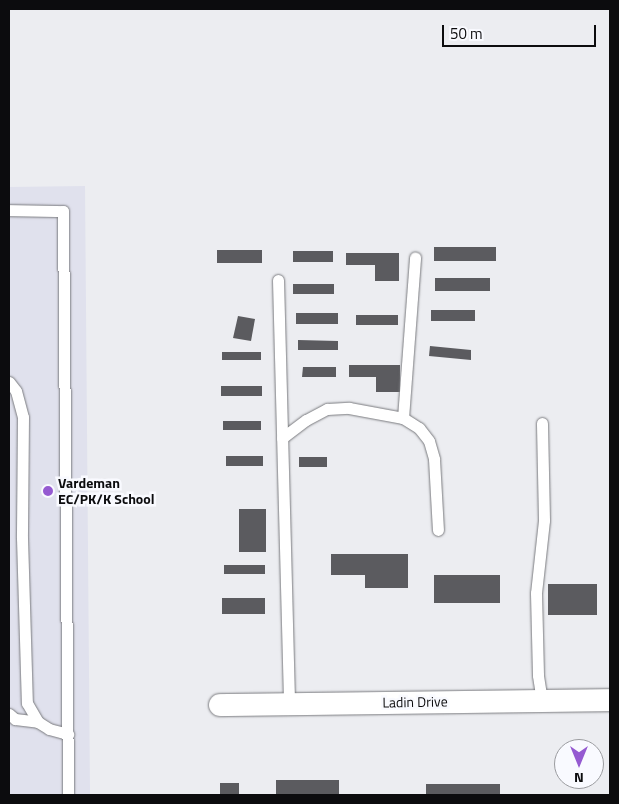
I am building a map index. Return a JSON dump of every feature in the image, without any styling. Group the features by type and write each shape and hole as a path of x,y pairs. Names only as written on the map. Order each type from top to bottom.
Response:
{"street":[{"name":"Ladin Drive","path":"220,706 610,700"}],"lane":[{"path":"9,210 63,211 68,795"},
{"path":"403,418 415,257"},
{"path":"278,280 289,704"},
{"path":"9,382 16,391 23,418 25,690 27,703 38,722"},
{"path":"282,438 306,420 327,409 349,408 403,418 419,428 428,441 434,459 438,530"},
{"path":"542,423 544,520 536,593 538,675 542,701"},
{"path":"9,714 15,719 38,722 49,729 68,734"}],"shaded area":[{"name":"Vardeman EC/PK/K School","path":"85,186 90,795 9,795 9,187"}],"building":[{"path":"434,247 496,247 496,261 434,261"},
{"path":"217,250 262,250 262,263 217,263"},
{"path":"293,251 333,251 333,262 293,262"},
{"path":"346,253 399,253 399,281 375,281 375,265 346,265"},
{"path":"435,278 490,278 490,291 435,291"},
{"path":"293,284 334,284 334,294 293,294"},
{"path":"431,310 475,310 475,321 431,321"},
{"path":"296,313 338,313 338,324 296,324"},
{"path":"356,315 398,315 398,325 356,325"},
{"path":"238,316 255,319 251,341 233,338"},
{"path":"298,340 338,341 338,350 298,350"},
{"path":"430,346 471,350 471,360 429,356"},
{"path":"222,352 261,352 261,360 222,360"},
{"path":"349,365 400,365 400,392 376,392 376,377 349,377"},
{"path":"303,367 336,367 336,377 302,377"},
{"path":"221,386 262,386 262,396 221,396"},
{"path":"223,421 261,421 261,430 223,430"},
{"path":"226,456 263,456 263,466 226,466"},
{"path":"299,457 327,457 327,467 299,467"},
{"path":"239,509 266,509 266,552 239,552"},
{"path":"331,554 408,554 408,588 365,588 365,575 331,575"},
{"path":"224,565 265,565 265,574 224,574"},
{"path":"434,575 500,575 500,603 434,603"},
{"path":"548,584 597,584 597,615 548,615"},
{"path":"222,598 265,598 265,614 222,614"},
{"path":"276,780 339,780 339,795 276,795"},
{"path":"220,783 239,783 239,795 220,795"},
{"path":"426,784 500,784 500,795 426,795"}],"place":[{"name":"Vardeman EC/PK/K School","path":"48,491"}]}
